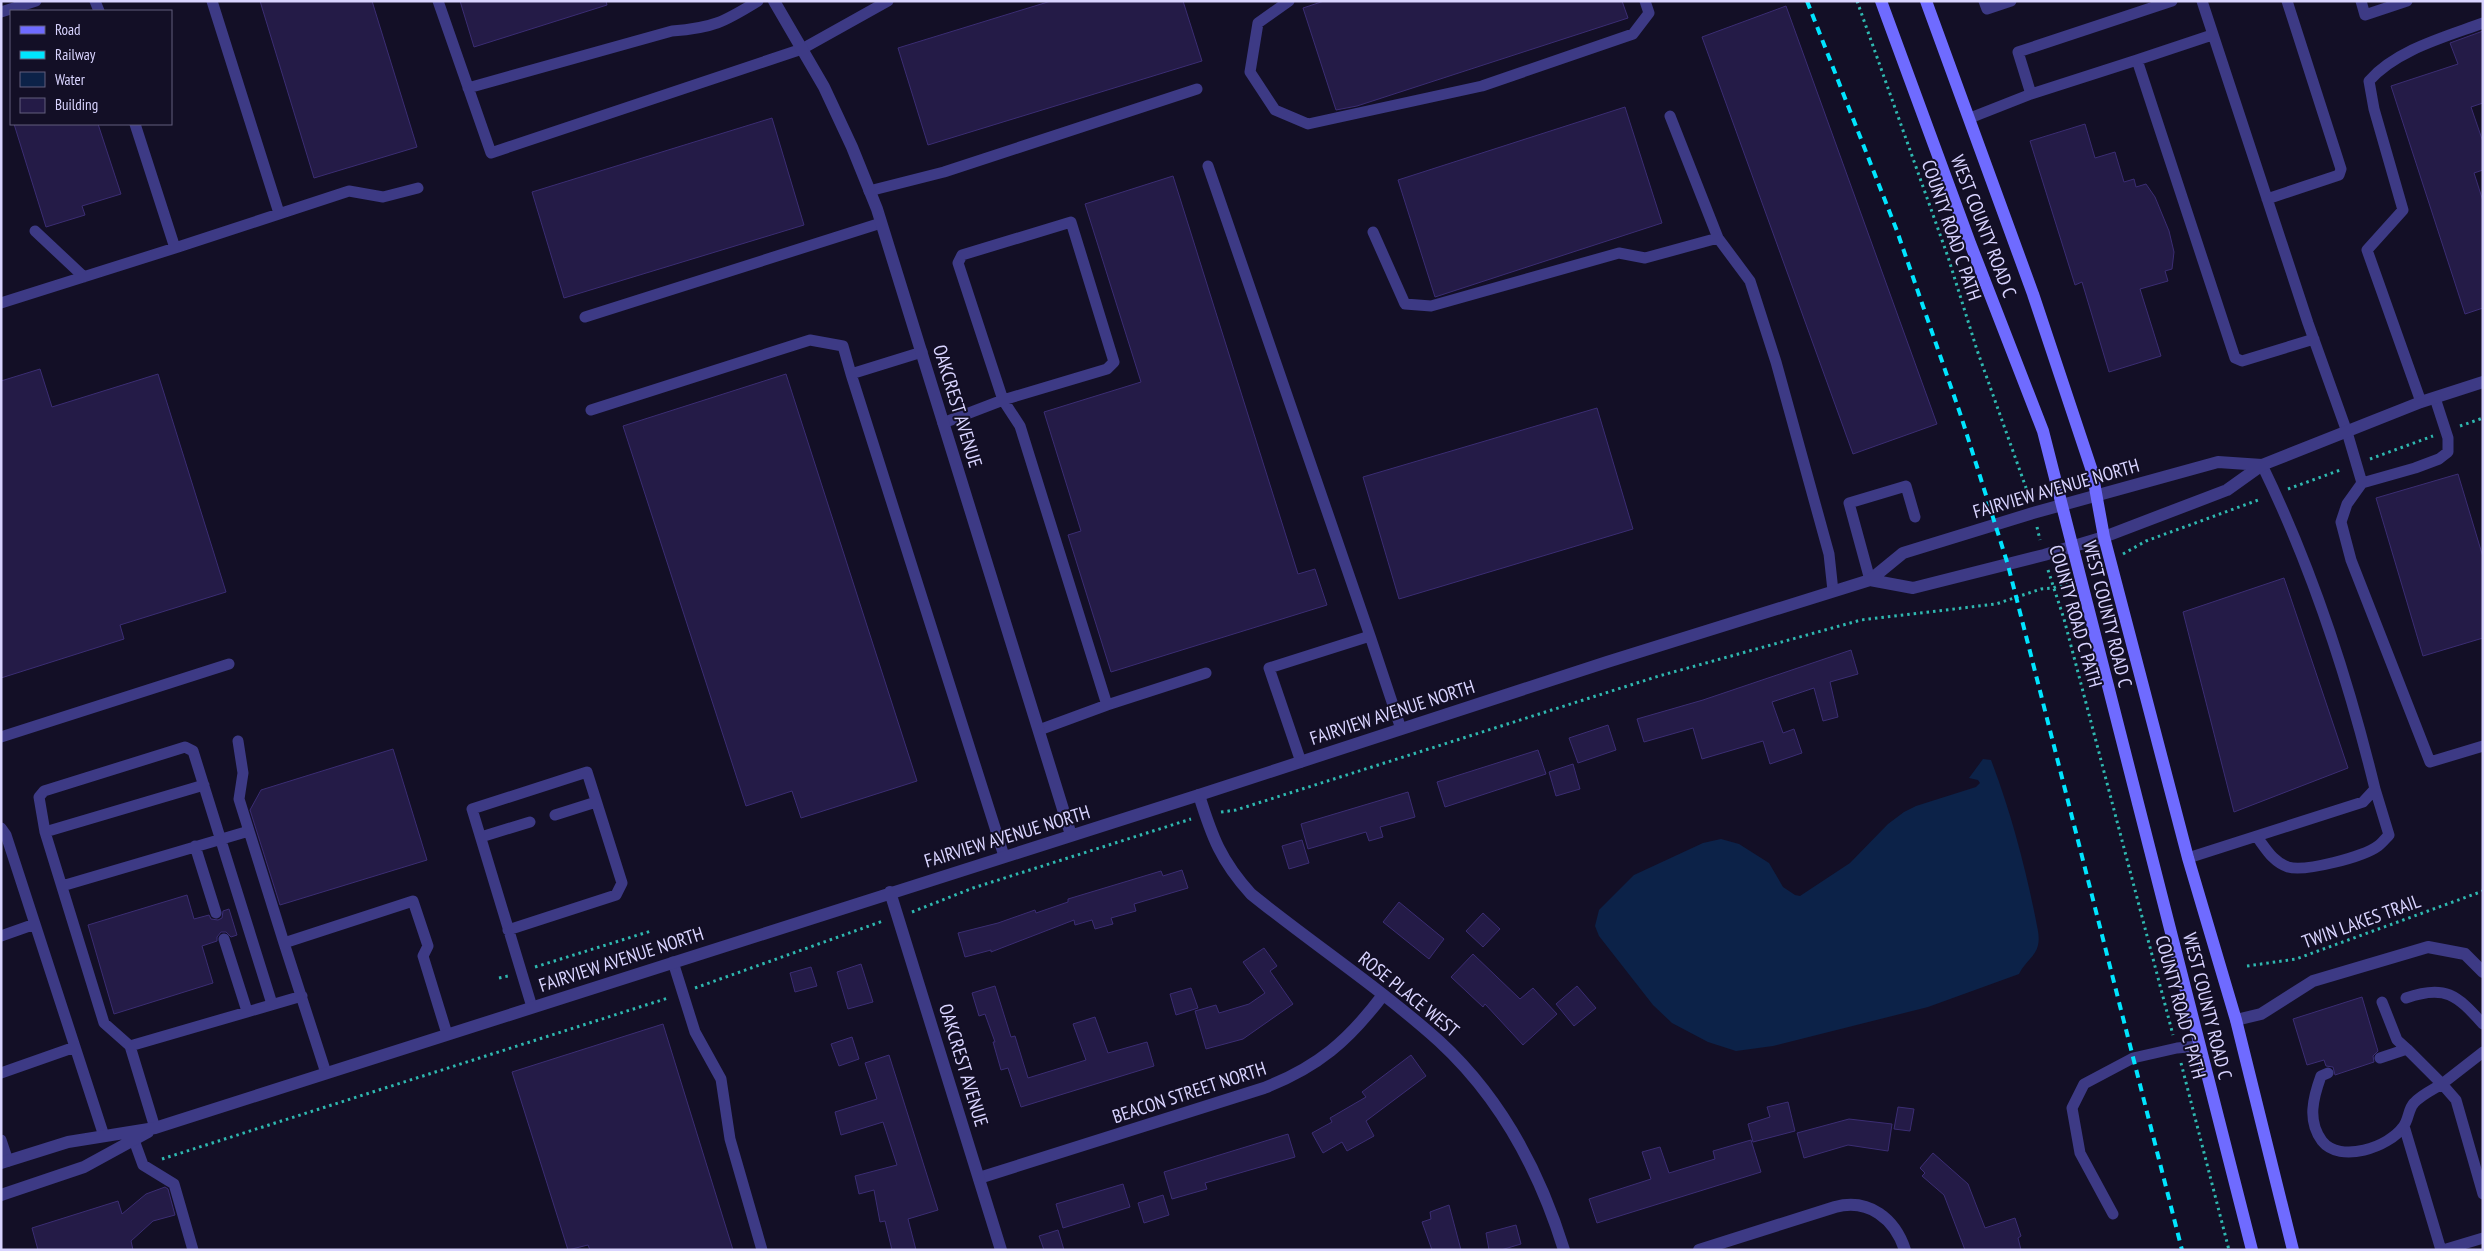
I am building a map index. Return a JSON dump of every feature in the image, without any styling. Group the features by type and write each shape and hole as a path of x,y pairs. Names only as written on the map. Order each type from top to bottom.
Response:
{"main road":[{"name":"WEST COUNTY ROAD C","path":"1881,1 1970,243 2043,431 2071,547 2252,1250"},
{"name":"WEST COUNTY ROAD C","path":"1926,1 2033,294 2092,472 2104,537 2188,858 2236,1020 2293,1250"}],"street":[{"name":"OAKCREST AVENUE","path":"774,1 824,87 852,147 881,223 1071,835"},
{"name":"FAIRVIEW AVENUE NORTH","path":"1870,580 1913,588 2044,555 2104,537 2227,490 2262,465 2421,402 2483,382"},
{"name":"FAIRVIEW AVENUE NORTH","path":"1,1195 84,1167 133,1136 155,1128 1870,580 1903,553 2033,513 2218,462 2262,465"},
{"name":"ROSE PLACE WEST","path":"1199,794 1220,854 1234,876 1252,894 1383,995 1440,1042 1467,1070 1496,1107 1521,1146 1542,1188 1564,1250"},
{"name":"OAKCREST AVENUE","path":"890,892 1001,1250"},
{"path":"2236,1020 2261,1014 2313,981 2428,948 2465,954 2483,972"},
{"name":"BEACON STREET NORTH","path":"979,1178 1264,1088 1293,1077 1321,1060 1346,1040 1383,995"},
{"name":"FAIRVIEW AVENUE NORTH","path":"5,1162 68,1142 104,1136 133,1136"},
{"path":"1699,1250 1835,1207 1855,1204 1872,1208 1884,1216 1895,1228 1903,1246"}],"lane":[{"path":"1,12 36,1"},
{"path":"212,1 278,213"},
{"path":"438,1 491,153 802,49 888,1"},
{"path":"468,88 672,31 706,29 728,20 758,1"},
{"path":"1289,1 1258,23 1250,72 1275,110 1308,124 1482,86 1633,34 1649,13 1645,1"},
{"path":"1984,1 1987,9 2011,1"},
{"path":"2031,94 2018,52 2172,1"},
{"path":"2202,1 2314,339 2347,432 2362,483"},
{"path":"2267,199 2339,175 2342,169 2287,1"},
{"path":"2360,1 2365,15 2407,1"},
{"path":"2421,402 2367,250 2403,210 2374,109 2369,81 2379,70 2404,55 2483,23"},
{"path":"1970,118 2031,94 2212,35"},
{"path":"2137,60 2235,358 2242,361 2314,339"},
{"path":"869,191 944,172 1197,89"},
{"path":"1670,116 1718,238 1750,281 1776,362 1829,554 1834,591"},
{"path":"135,125 175,248"},
{"path":"1208,166 1401,729"},
{"path":"1,303 348,191 383,198 418,188"},
{"path":"943,423 1003,400 1106,369 1114,362 1071,222 962,255 958,263 1003,400 1020,426 1107,705"},
{"path":"584,317 881,223"},
{"path":"35,231 84,277"},
{"path":"1373,232 1405,304 1431,306 1619,253 1645,258 1718,238"},
{"path":"591,410 810,340 843,346 1004,856"},
{"path":"851,374 922,352"},
{"path":"2435,398 2446,431 2448,452 2438,459 2415,468 2362,483 2347,504 2341,522 2351,560 2430,762 2483,746"},
{"path":"2257,837 2274,860 2288,867 2307,868 2360,854 2378,846 2389,835 2362,736 2316,594 2288,520 2262,465"},
{"path":"1870,580 1849,503 1906,486 1915,518"},
{"path":"1301,762 1269,668 1370,636"},
{"path":"1,738 229,664"},
{"path":"1039,730 1107,705 1206,673"},
{"path":"238,741 243,773 239,799 326,1073"},
{"path":"155,1128 130,1046 104,1023 45,832 39,797 44,791 185,747 193,751 272,1004"},
{"path":"508,930 616,895 620,890 622,882 587,772 472,809 482,837 508,930 532,1006"},
{"path":"45,832 204,784"},
{"path":"2188,858 2363,802 2375,789"},
{"path":"555,815 596,802"},
{"path":"482,837 530,822"},
{"path":"1,828 6,835 104,1136"},
{"path":"62,886 249,830"},
{"path":"195,846 216,913"},
{"path":"284,943 414,901 428,946 423,956 447,1034"},
{"path":"1,936 35,924"},
{"path":"224,939 247,1011"},
{"path":"673,962 695,1032 721,1079 730,1139 762,1250"},
{"path":"2406,998 2434,990 2452,995 2483,1024"},
{"path":"130,1046 302,996"},
{"path":"2382,1002 2396,1040 2456,1100 2483,1194"},
{"path":"2113,1214 2080,1153 2072,1108 2084,1084 2133,1058 2177,1048 2199,1046"},
{"path":"1,1073 75,1047"},
{"path":"2380,1058 2407,1049"},
{"path":"2328,1074 2321,1076 2311,1108 2317,1132 2323,1142 2333,1150 2346,1152 2361,1151 2392,1139 2404,1126 2413,1103 2442,1084 2483,1052"},
{"path":"2404,1126 2442,1250 2483,1238"},
{"path":"133,1136 143,1165 174,1184 193,1250"},
{"path":"1,1140 5,1162"}],"path":[{"name":"COUNTY ROAD C PATH","path":"1857,1 1948,257 1977,350 2028,491 2044,555 2064,619 2229,1250"},
{"path":"2111,560 2146,541 2483,418"},
{"path":"143,1165 683,992 973,888 1205,814 1236,810 1659,676 1861,620 1996,604 2041,589 2054,588 2079,577"},
{"name":"TWIN LAKES TRAIL","path":"2247,966 2296,959 2483,891"},
{"path":"499,978 651,931"}],"water":[{"path":"1983,759 1991,760 2006,802 2024,866 2038,931 2039,939 2036,950 2019,974 1928,1007 1773,1046 1736,1051 1708,1042 1672,1023 1653,1005 1599,936 1595,926 1599,910 1634,875 1703,843 1721,839 1739,844 1769,863 1783,887 1800,896 1850,863 1888,824 1904,812 1916,806 1976,787 1980,783 1978,780 1969,778"}],"building":[{"path":"260,1 372,1 417,147 314,178"},
{"path":"460,1 606,1 607,5 474,47"},
{"path":"1051,1 1183,1 1202,61 928,145 898,48"},
{"path":"1324,1 1622,1 1628,18 1357,106 1336,110 1303,8"},
{"path":"1786,6 1937,424 1853,454 1702,37"},
{"path":"2483,31 2483,103 2471,107 2483,142 2483,170 2474,173 2483,201 2483,308 2465,314 2391,86 2458,64 2450,43"},
{"path":"1625,107 1662,223 1435,297 1398,180"},
{"path":"772,118 804,225 564,298 532,192"},
{"path":"2085,124 2095,158 2115,152 2124,182 2134,179 2136,187 2146,184 2155,197 2169,231 2174,252 2172,269 2165,271 2168,281 2140,289 2161,356 2109,372 2082,282 2075,285 2030,141"},
{"path":"14,125 98,125 121,194 82,206 85,215 46,227"},
{"path":"1173,176 1298,574 1315,569 1327,605 1111,672 1068,535 1081,531 1044,412 1141,382 1085,204"},
{"path":"40,369 52,407 158,374 226,592 120,625 124,639 1,678 1,381"},
{"path":"786,374 917,781 801,818 792,791 746,806 623,426"},
{"path":"1597,408 1633,529 1399,599 1363,477"},
{"path":"2458,474 2483,557 2483,638 2423,656 2376,498"},
{"path":"2284,578 2348,768 2234,812 2183,612"},
{"path":"1851,650 1858,674 1830,682 1838,717 1823,721 1814,688 1772,702 1783,733 1794,729 1802,753 1770,764 1763,741 1702,759 1693,728 1644,742 1637,719 1703,700"},
{"path":"1608,725 1616,750 1578,763 1569,738"},
{"path":"393,749 427,860 280,905 250,810 261,790"},
{"path":"1538,750 1546,774 1445,807 1437,782"},
{"path":"1573,764 1580,789 1556,796 1549,772"},
{"path":"1408,792 1415,817 1380,827 1383,837 1369,841 1366,832 1308,849 1301,824"},
{"path":"1302,840 1309,863 1289,869 1282,846"},
{"path":"1182,870 1188,888 1134,904 1136,911 1111,918 1113,924 1095,929 1092,920 1075,925 1074,920 991,952 991,950 965,957 958,933 998,923 1035,910 1036,913 1068,902 1068,899 1161,871 1163,876"},
{"path":"187,895 194,919 209,915 211,919 218,920 222,918 223,911 229,909 237,935 231,937 226,932 221,932 217,937 217,941 202,946 213,983 114,1014 88,925"},
{"path":"1399,902 1444,939 1429,959 1383,922"},
{"path":"1483,913 1500,929 1483,947 1466,931"},
{"path":"1264,948 1277,966 1270,971 1293,1004 1243,1039 1206,1049 1195,1011 1216,1005 1219,1013 1249,1004 1265,993 1243,962"},
{"path":"1473,954 1520,999 1533,988 1557,1014 1523,1045 1485,1004 1483,1007 1451,977"},
{"path":"861,964 873,1002 848,1009 837,972"},
{"path":"811,967 817,986 795,992 790,973"},
{"path":"995,986 1011,1037 1015,1036 1028,1078 1086,1060 1073,1024 1095,1017 1108,1053 1147,1042 1154,1066 1021,1107 1008,1068 1001,1070 993,1042 995,1042 985,1014 979,1016 972,993"},
{"path":"1577,986 1596,1008 1574,1026 1556,1004"},
{"path":"1191,988 1198,1008 1176,1015 1170,994"},
{"path":"2362,997 2378,1051 2373,1056 2374,1062 2335,1075 2333,1067 2326,1066 2324,1060 2307,1065 2293,1019"},
{"path":"663,1024 733,1250 590,1250 588,1245 568,1250 512,1072"},
{"path":"852,1037 859,1059 839,1066 831,1044"},
{"path":"889,1055 938,1210 908,1219 916,1250 892,1250 885,1221 880,1222 874,1190 859,1194 855,1176 897,1165 883,1122 841,1135 835,1112 877,1099 865,1063"},
{"path":"1411,1055 1426,1076 1366,1121 1374,1136 1347,1151 1342,1142 1323,1153 1312,1133 1332,1122 1330,1118 1366,1097 1362,1092"},
{"path":"1788,1102 1795,1131 1753,1142 1748,1124 1770,1117 1767,1107"},
{"path":"1898,1107 1914,1109 1910,1131 1894,1129"},
{"path":"1849,1119 1892,1124 1888,1151 1848,1145 1804,1158 1797,1133"},
{"path":"1288,1134 1295,1157 1205,1183 1207,1189 1172,1199 1164,1172"},
{"path":"1751,1140 1761,1172 1597,1223 1589,1199 1651,1179 1642,1152 1660,1147 1669,1173 1715,1159 1713,1151"},
{"path":"1933,1153 1968,1184 1985,1228 2015,1218 2021,1236 2018,1238 2021,1250 1965,1250 1944,1195 1922,1176 1925,1173 1920,1168"},
{"path":"1123,1184 1130,1207 1063,1228 1056,1204"},
{"path":"165,1187 168,1189 175,1215 153,1221 131,1241 133,1250 38,1250 32,1228 118,1201 122,1214 146,1194"},
{"path":"1163,1195 1169,1215 1144,1223 1138,1203"},
{"path":"1449,1205 1461,1250 1432,1250 1422,1222 1431,1219 1430,1212"},
{"path":"1516,1225 1521,1244 1501,1250 1489,1250 1486,1233"},
{"path":"1058,1230 1064,1250 1044,1250 1039,1236"}],"railway":[{"path":"1807,1 1897,231 1961,416 2008,565 2182,1250"}]}
